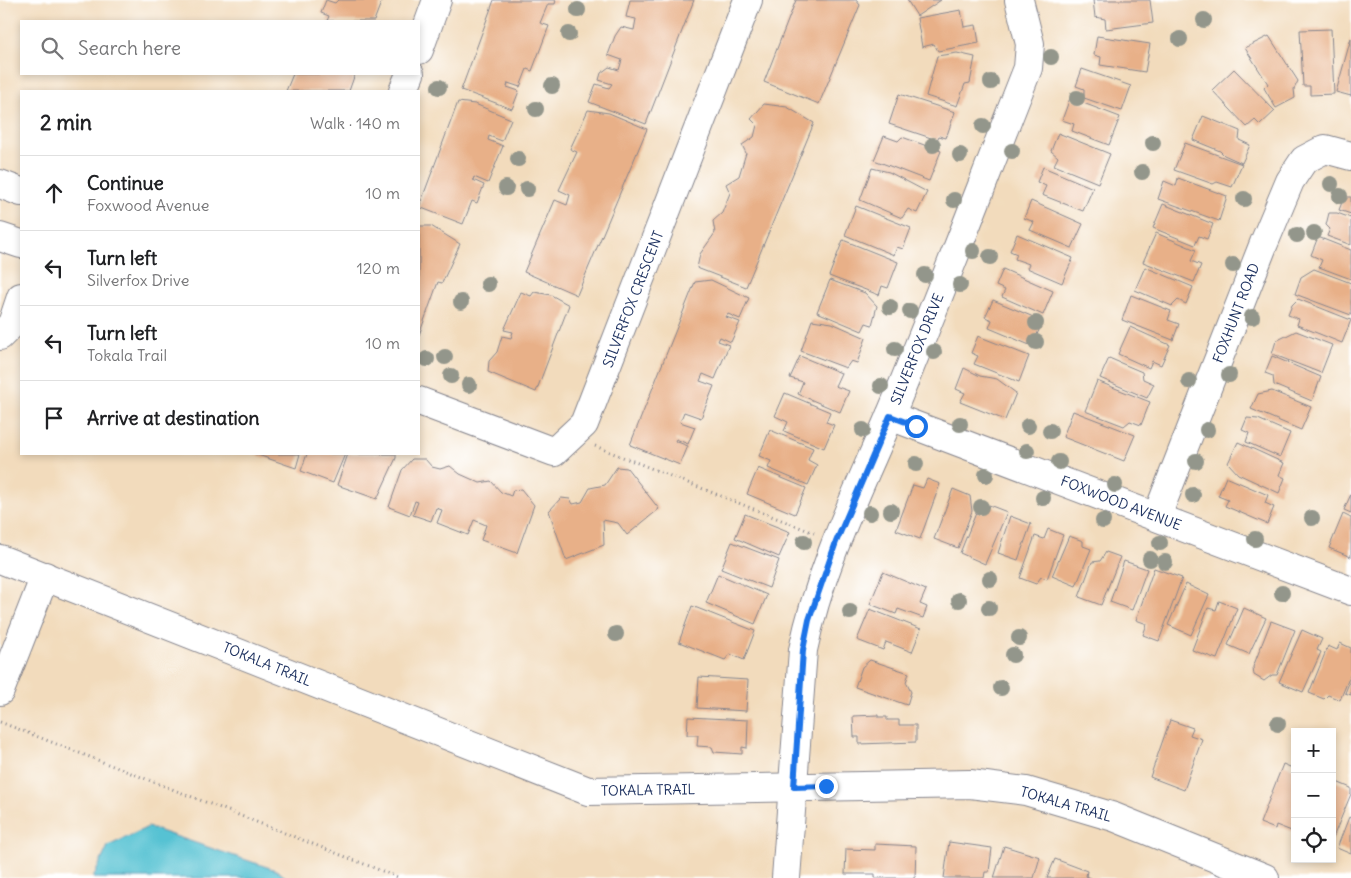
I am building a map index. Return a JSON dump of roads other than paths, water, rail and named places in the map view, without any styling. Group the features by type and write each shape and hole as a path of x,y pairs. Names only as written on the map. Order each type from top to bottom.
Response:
{"street":[{"path":"420,47 437,0"},
{"name":"SILVERFOX CRESCENT","path":"420,401 554,452 584,424 748,0"},
{"name":"SILVERFOX DRIVE","path":"786,878 803,650 809,620 836,542 890,416 1028,68 1030,44 1018,0"},
{"path":"403,90 410,75"},
{"name":"FOXHUNT ROAD","path":"1157,516 1260,252 1290,181 1304,160 1325,149 1351,156"},
{"path":"0,184 20,192"},
{"path":"0,237 20,244"},
{"path":"0,336 12,324 13,299"},
{"name":"FOXWOOD AVENUE","path":"890,416 1351,591"},
{"name":"TOKALA TRAIL","path":"0,559 588,791 970,784 1026,791 1114,818 1264,878"},
{"path":"0,691 45,576"}],"water":[{"path":"148,827 276,870 287,878 93,878 108,846"}]}
